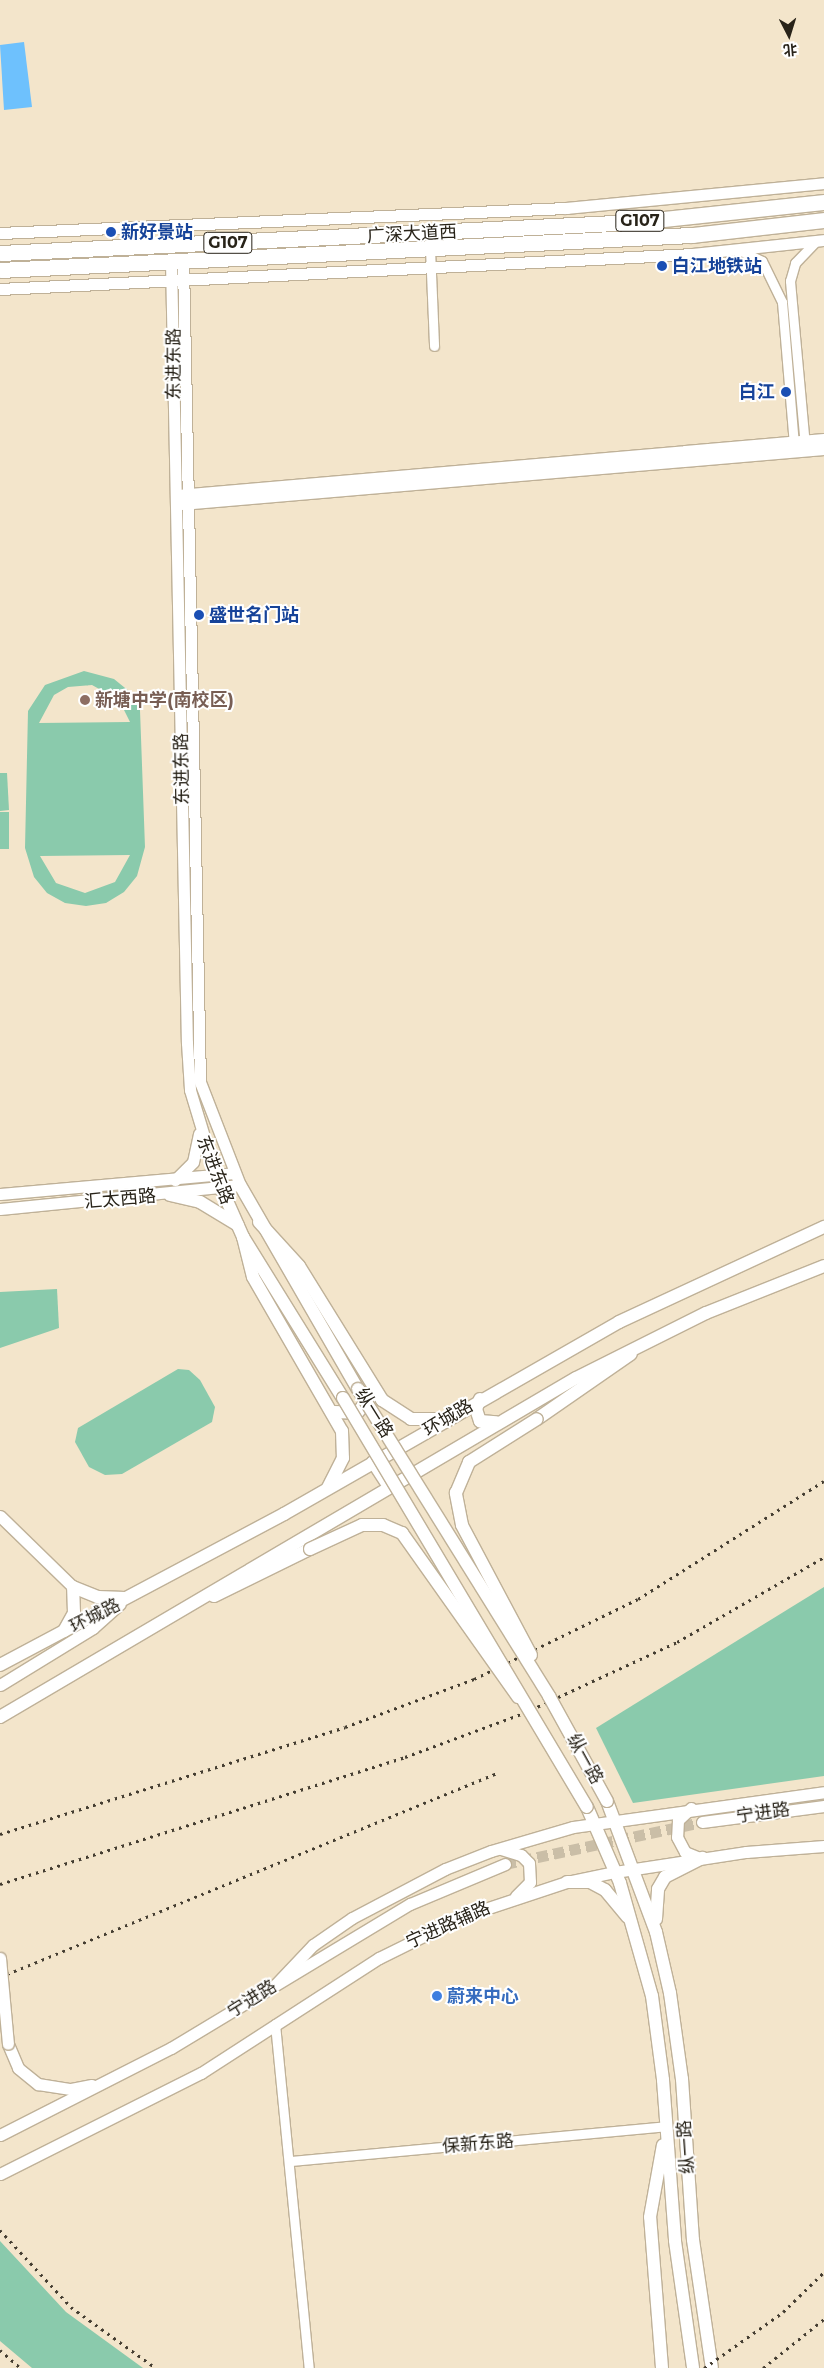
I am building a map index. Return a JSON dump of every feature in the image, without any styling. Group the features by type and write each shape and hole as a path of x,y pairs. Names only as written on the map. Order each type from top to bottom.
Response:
{"highway":[{"name":"广深大道西","path":"0,253 636,222 824,202"},
{"name":"广深大道西","path":"0,270 692,235 824,220"}],"main road":[{"name":"东进东路","path":"216,1176 240,1231"},
{"name":"东进东路","path":"240,1185 260,1222"},
{"path":"170,1195 200,1202 240,1231 253,1277 334,1412 345,1449 327,1488"},
{"path":"260,1222 299,1266 374,1388 404,1416 426,1421 451,1417"},
{"name":"纵一路","path":"260,1222 358,1389 549,1696 607,1801 635,1869 656,1932 679,2050 693,2240 712,2368"},
{"name":"环城路","path":"0,1665 135,1596 373,1462 480,1399 684,1289 824,1227"},
{"name":"纵一路","path":"240,1231 538,1720 586,1808 615,1872 638,1937 657,2024 674,2241 693,2368"},
{"path":"549,1696 513,1614 462,1525 456,1498 457,1483 469,1462 600,1379 648,1340 824,1266"},
{"name":"环城路","path":"0,1717 388,1485 432,1462 496,1422 648,1340"},
{"path":"334,1412 349,1415 363,1410 374,1388"},
{"path":"480,1399 476,1409 480,1421 496,1422"},
{"path":"373,1462 388,1485"},
{"path":"183,1608 239,1587 310,1549 362,1526 384,1525 402,1533 496,1671 538,1720"},
{"path":"64,1632 74,1613 74,1587 107,1598 135,1596"},
{"path":"656,1932 656,1901 665,1877 702,1858"},
{"path":"567,1882 590,1882 605,1890 638,1937"},
{"path":"662,2368 662,2317 650,2217 666,2126"}],"street":[{"path":"0,233 638,203 824,183"},
{"path":"455,213 456,232"},
{"path":"0,290 733,250 820,241"},
{"path":"799,446 790,281 795,263 820,241"},
{"path":"430,249 434,346"},
{"path":"733,250 751,253 762,261 782,302 799,446"},
{"name":"东进东路","path":"177,262 179,280 187,1044 190,1090 199,1130 216,1176"},
{"path":"181,499 799,446 824,439"},
{"path":"799,446 824,449"},
{"name":"东进东路","path":"181,499 200,1082 240,1185"},
{"path":"174,1180 196,1154 199,1130"},
{"name":"汇太西路","path":"0,1194 174,1180 234,1173"},
{"name":"汇太西路","path":"0,1209 170,1195 240,1185"},
{"path":"0,1516 74,1587"},
{"path":"0,1685 93,1628 122,1602"},
{"path":"276,1984 313,1945 352,1918 445,1869 498,1849 594,1824 695,1807 824,1792"},
{"name":"宁进路","path":"702,1822 824,1806"},
{"path":"695,1807 678,1820 676,1837 685,1852 702,1858"},
{"name":"宁进路辅路","path":"0,2174 201,2073 275,2024 422,1934 515,1898 567,1882 702,1858 824,1846"},
{"path":"498,1849 511,1850 529,1863 530,1882 515,1898"},
{"name":"宁进路","path":"0,2135 120,2076 410,1904 505,1864"},
{"path":"0,1958 8,2044 27,2077 52,2088 91,2085 120,2076"},
{"path":"275,2024 309,2368"},
{"name":"保新东路","path":"290,2162 666,2126"}],"green space":[{"path":"84,671 114,679 130,692 140,710 145,847 137,876 124,892 106,903 86,906 65,903 47,893 34,877 25,848 28,711 45,685","holes":["92,685 119,700 130,722 39,723 54,695 68,687","130,855 115,882 85,893 56,883 40,856"]},
{"path":"0,773 7,773 9,810 0,811"},
{"path":"0,812 9,812 9,849 0,849"},
{"path":"57,1289 59,1328 0,1348 0,1292"},
{"path":"178,1369 189,1370 200,1380 215,1407 212,1422 122,1474 105,1475 89,1467 75,1442 78,1428"},
{"path":"824,1587 824,1776 633,1803 596,1728"},
{"path":"0,2241 66,2312 143,2368 32,2368 0,2341"}],"water":[{"path":"24,42 32,107 4,110 0,45"}],"tunnel":[{"path":"505,1864 702,1822"}],"railway":[{"path":"0,1834 345,1727 474,1679 638,1599 824,1481"},
{"path":"0,1884 405,1757 524,1713 677,1642 824,1557"},
{"path":"0,1977 497,1773"},
{"path":"0,2230 71,2307 156,2368"},
{"path":"704,2368 783,2312 824,2272"},
{"path":"763,2368 824,2319"},
{"path":"0,2350 21,2368"}],"place":[{"name":"新好景站","path":"111,232"},
{"name":"白江地铁站","path":"662,266"},
{"name":"白江","path":"786,392"},
{"name":"盛世名门站","path":"199,615"},
{"name":"新塘中学(南校区)","path":"85,700"},
{"name":"蔚来中心","path":"437,1996"}]}
